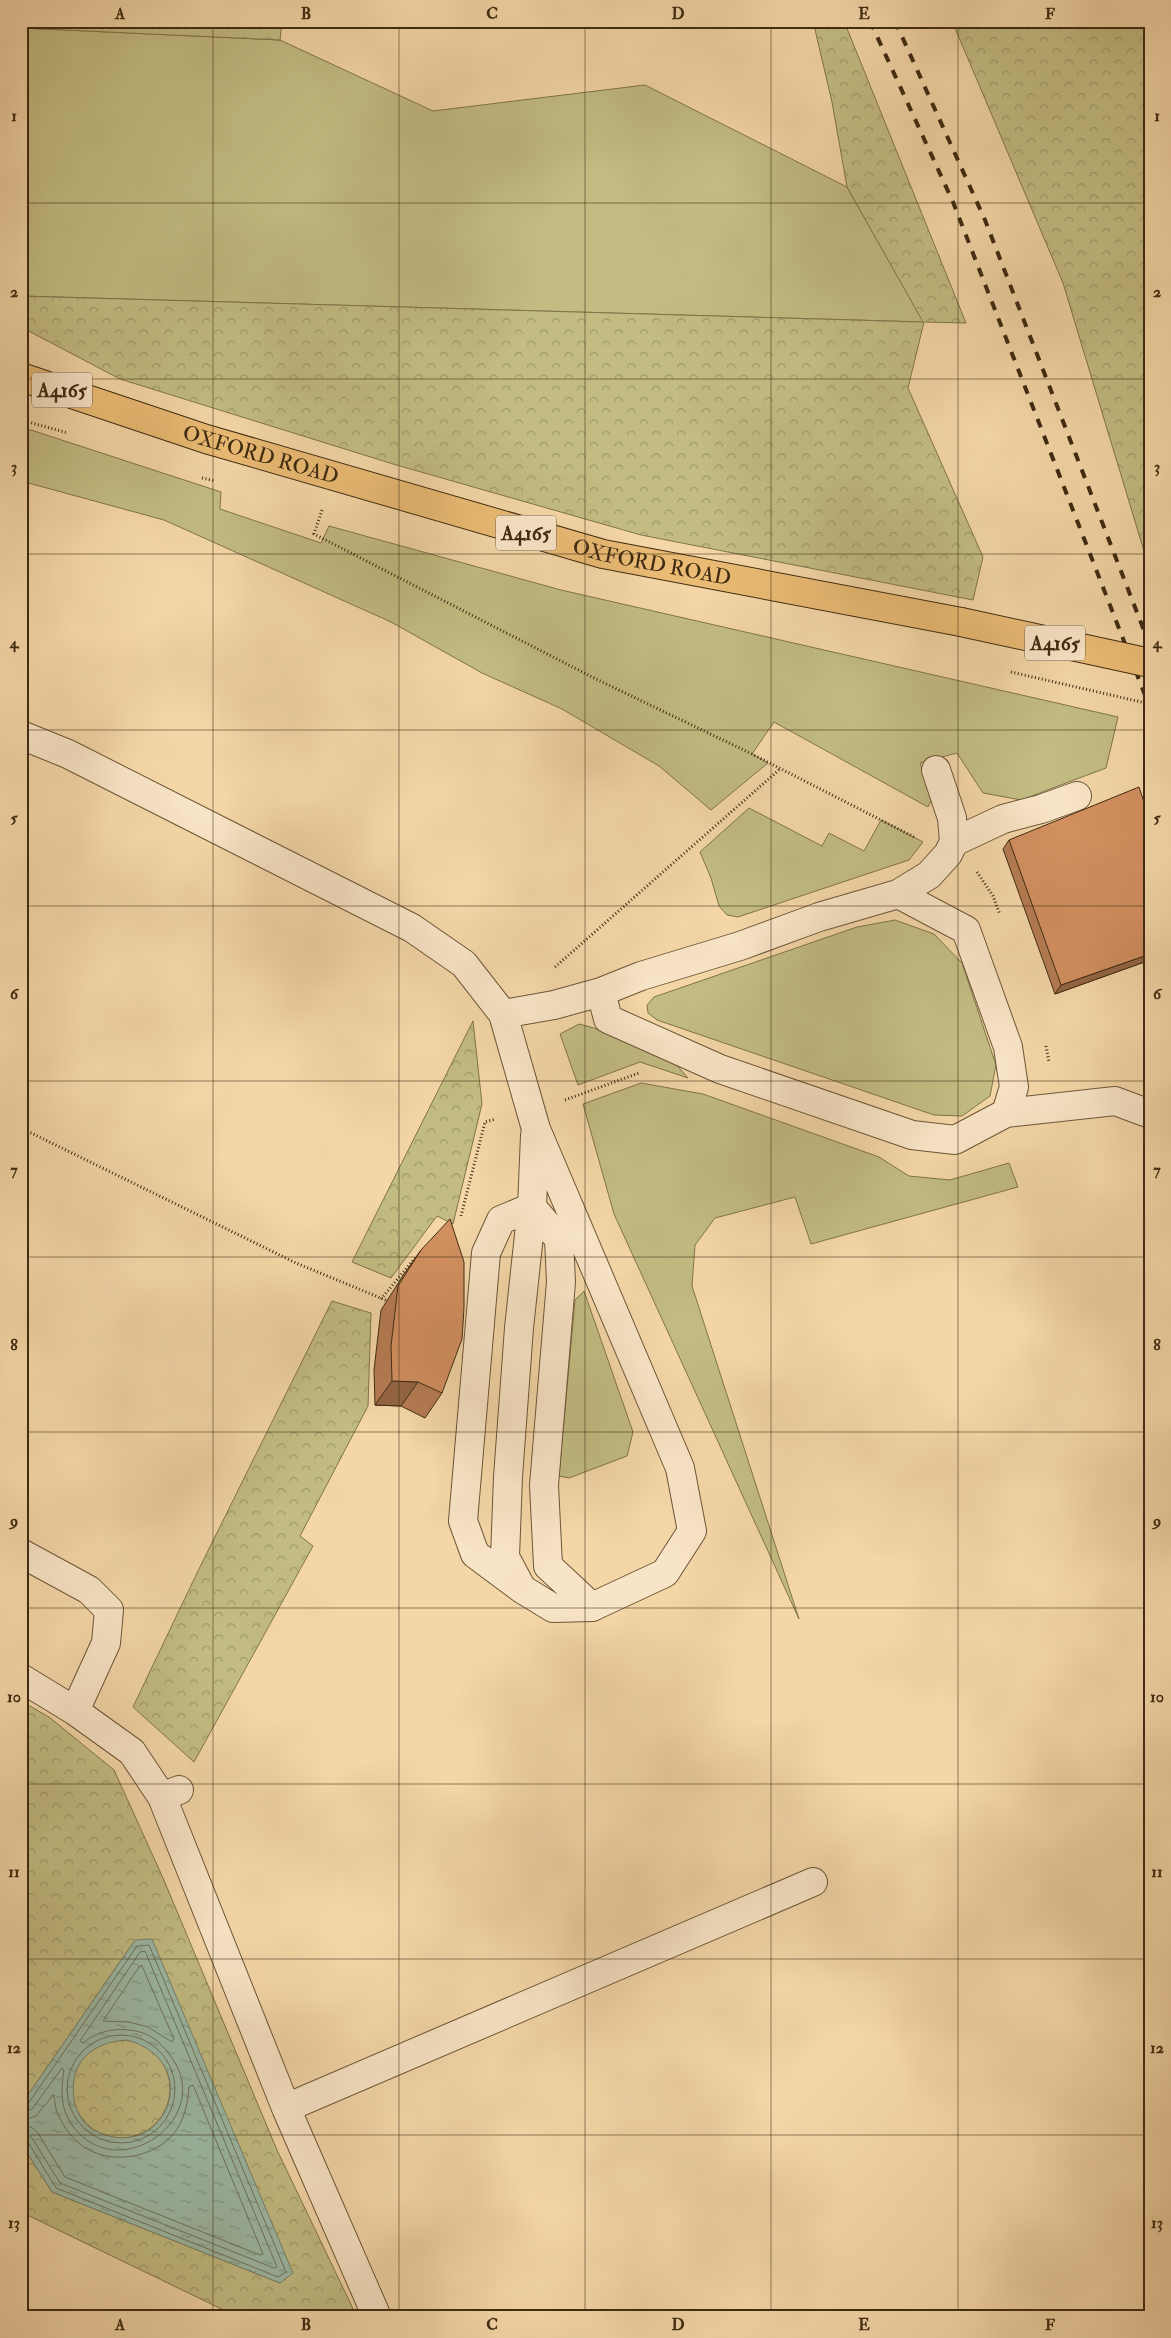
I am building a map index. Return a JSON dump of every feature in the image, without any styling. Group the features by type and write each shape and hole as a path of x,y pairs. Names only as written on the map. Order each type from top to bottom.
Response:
{"main road":[{"name":"OXFORD ROAD","path":"21,377 215,442 603,554 961,622 1150,663"}],"lane":[{"path":"21,735 68,754 412,928 464,964 503,1014 536,1129 680,1468 692,1531 666,1573 592,1607 553,1608 522,1589 475,1554 464,1521 486,1253 501,1220 532,1207"},
{"path":"503,1014 554,1005 601,992 641,976 740,946 819,917 898,894 929,875 948,854 954,842 952,818 936,770"},
{"path":"954,842 1003,819 1041,809 1077,796"},
{"path":"898,894 966,930 1008,1048 1014,1087 1006,1113"},
{"path":"601,992 608,1019 720,1068 912,1135 955,1140 1006,1113 1115,1101 1150,1114"},
{"path":"522,1589 505,1558 519,1328 532,1207 536,1129"},
{"path":"532,1207 559,1239 561,1282 544,1485 548,1566 592,1607"},
{"path":"21,1553 89,1590 109,1610 106,1643 74,1710"},
{"path":"21,1678 74,1710 132,1752 171,1794 286,2108 377,2317"},
{"path":"286,2108 812,1882"}],"path":[{"path":"21,420 76,435"},
{"path":"324,505 314,534 596,679 780,769 923,842"},
{"path":"1005,671 1150,704"},
{"path":"551,971 780,769"},
{"path":"1143,991 1150,989"},
{"path":"21,1128 296,1263 388,1301"},
{"path":"381,1299 420,1254"}],"green space":[{"path":"21,21 282,21 280,40 21,28"},
{"path":"813,21 844,21 966,323 924,322 908,388 983,557 973,600 641,535 393,464 120,379 21,327 21,296 923,322 847,187 832,102"},
{"path":"952,21 1150,21 1150,571 1063,283"},
{"path":"21,28 280,40 433,111 645,85 847,187 924,322 21,296"},
{"path":"21,429 31,430 221,492 220,509 321,543 329,526 561,590 1118,717 1106,768 1021,800 983,793 957,753 920,763 933,797 928,807 774,722 752,754 768,763 711,810 659,766 562,709 482,673 391,622 164,520 21,481"},
{"path":"749,808 822,846 829,833 864,851 881,820 923,842 909,860 738,917 727,915 719,906 711,878 700,852"},
{"path":"895,920 934,934 962,963 996,1065 990,1096 962,1116 934,1115 657,1020 648,1013 647,1005 654,997 857,927"},
{"path":"473,1021 482,1104 453,1224 437,1216 391,1278 352,1262"},
{"path":"579,1024 594,1028 674,1062 688,1078 640,1062 578,1085 560,1034"},
{"path":"641,1083 703,1094 879,1157 909,1176 950,1180 1009,1163 1018,1187 811,1244 795,1197 715,1218 695,1245 692,1286 799,1619 614,1214 583,1104"},
{"path":"584,1291 633,1432 627,1456 569,1478 559,1476 575,1300"},
{"path":"332,1301 371,1313 368,1406 300,1536 313,1546 194,1762 133,1707 196,1575"},
{"path":"21,1701 49,1717 114,1770 163,1878 277,2150 357,2317 238,2317 21,2212 21,2138 26,2151 52,2192 280,2283 135,1940 21,2105"},
{"path":"121,2040 140,2044 156,2054 166,2070 170,2089 166,2108 156,2124 140,2134 121,2138 102,2134 86,2124 76,2108 72,2089 76,2070 86,2054 102,2044"}],"water":[{"path":"152,1939 293,2273 280,2283 52,2192 26,2151 21,2138 21,2105 135,1940","holes":["127,2040 152,2052 166,2069 170,2088 167,2107 157,2123 140,2134 120,2138 96,2131 88,2126 76,2108 74,2098 73,2085 79,2064 94,2050 114,2042"]}],"building":[{"path":"1139,787 1150,820 1150,954 1061,985 1009,840"},
{"path":"450,1219 464,1262 464,1308 462,1339 442,1393 418,1382 392,1381 391,1346 398,1286 421,1250"}],"railway":[{"path":"870,21 953,202 1150,708"},
{"path":"895,21 985,220 1150,646"}]}
